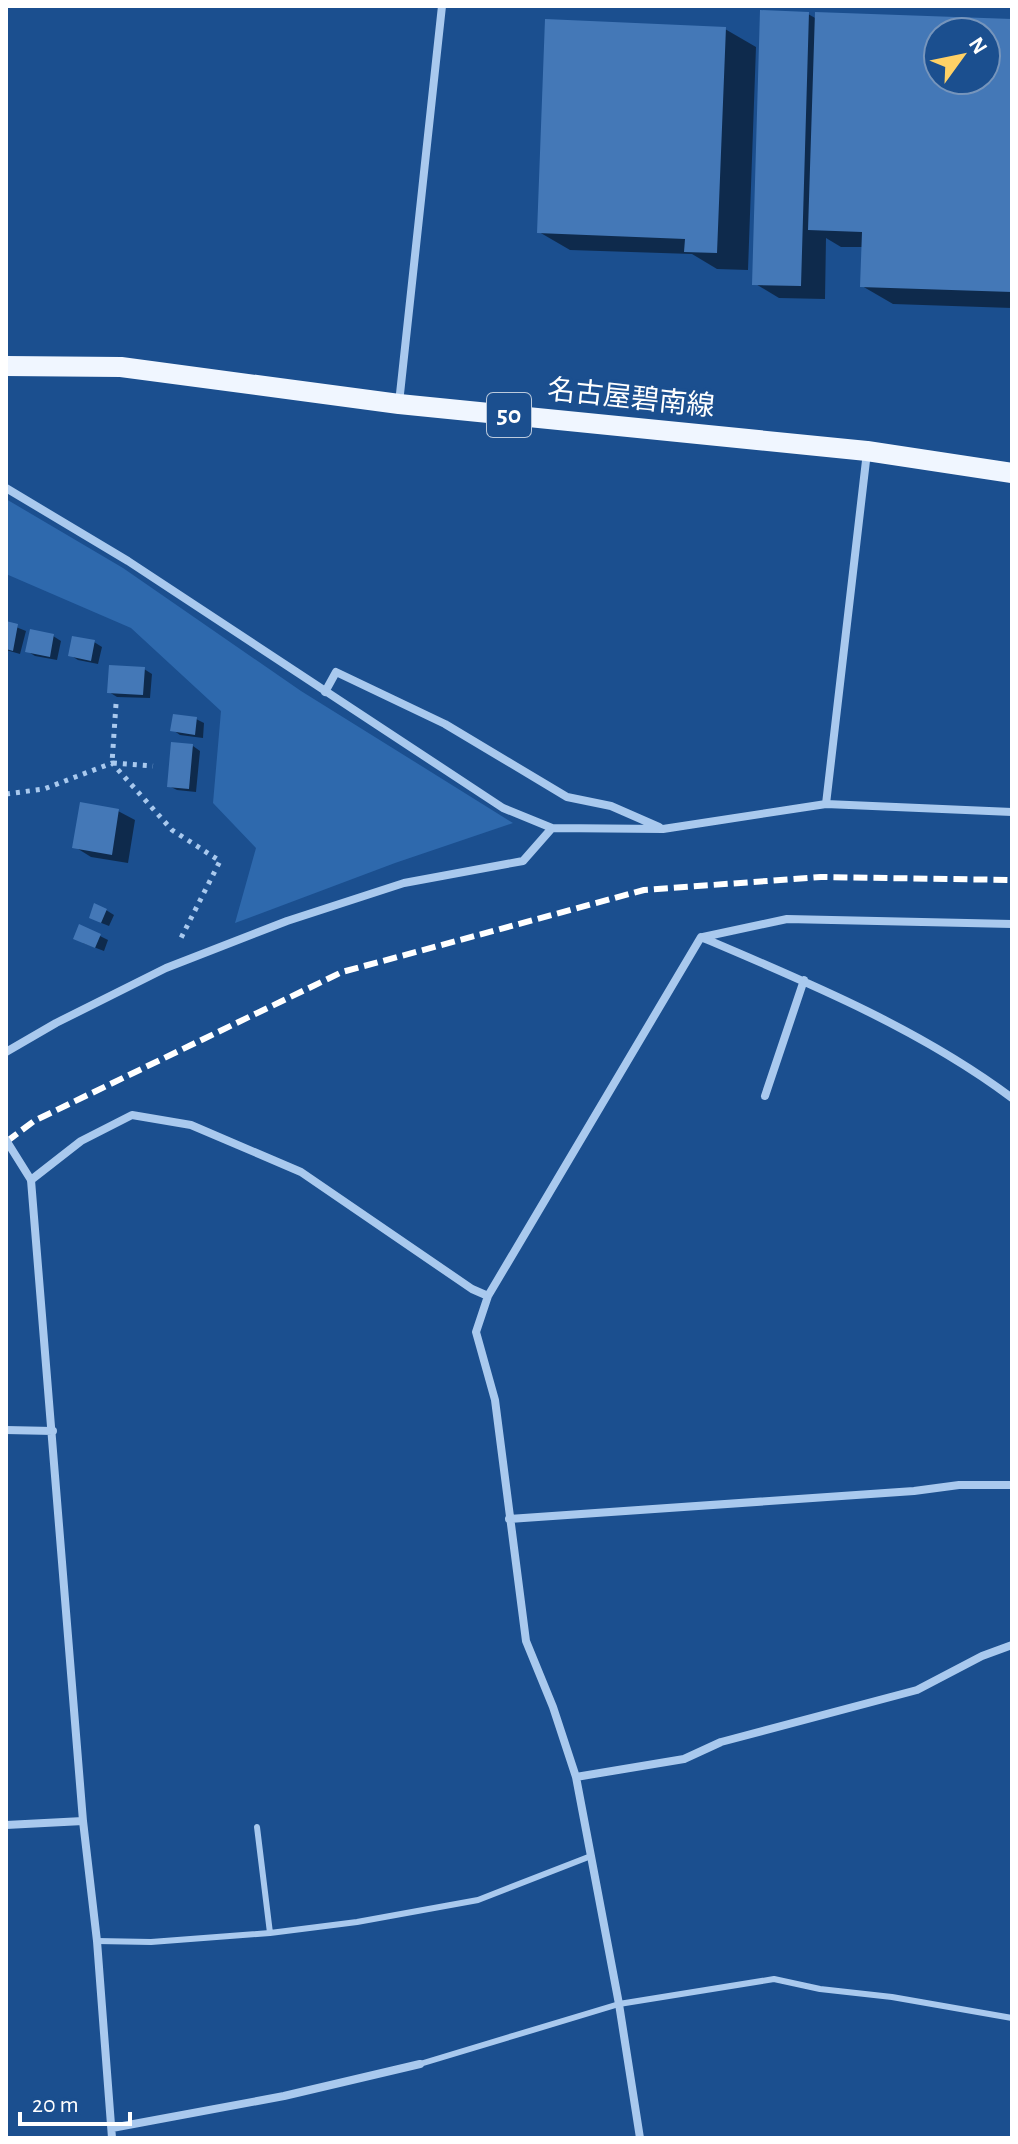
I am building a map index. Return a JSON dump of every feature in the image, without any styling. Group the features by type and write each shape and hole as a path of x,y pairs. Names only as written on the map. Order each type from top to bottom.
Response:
{"main road":[{"name":"名古屋碧南線","path":"6,366 121,367 399,404 867,451 1012,473"}],"street":[{"path":"399,404 442,6"},
{"path":"826,804 867,451"},
{"path":"6,488 128,561 503,808 552,828 663,829 826,804 1012,812"},
{"path":"325,692 336,672 445,724 567,797 611,806 663,829"},
{"path":"6,1052 56,1023 166,968 287,921 404,883 523,861 552,828"},
{"path":"640,2138 619,2004 576,1777 553,1707 526,1641 495,1400 476,1332 488,1296 701,937 787,919 1012,924"},
{"path":"701,937 804,980 969,1066 1012,1098"},
{"path":"765,1096 804,980"},
{"path":"31,1180 81,1141 132,1115 191,1125 301,1172 472,1289 488,1296"},
{"path":"6,1140 31,1180 83,1821 97,1941 112,2133 420,2064"},
{"path":"6,1430 53,1431"},
{"path":"509,1519 914,1491 959,1485 1012,1485"},
{"path":"576,1777 684,1759 721,1742 917,1690 982,1656 1012,1645"},
{"path":"6,1825 83,1821"}],"lane":[{"path":"257,1827 270,1933"},
{"path":"97,1941 151,1942 270,1933 357,1922 478,1900 591,1856"},
{"path":"420,2064 619,2004 774,1979 820,1989 892,1997 1012,2018"}],"path":[{"path":"116,704 112,763 172,830 220,861 166,968"},
{"path":"6,794 44,789 112,763 153,766"}],"shaded area":[{"path":"6,499 123,568 301,691 513,823 235,923 256,848 213,803 221,711 131,628 6,574"}],"building":[{"path":"760,10 809,12 801,286 752,285"},
{"path":"815,12 928,16 922,16 922,96 1002,96 1002,19 1012,19 1012,292 860,287 862,232 808,230"},
{"path":"545,19 726,27 717,253 684,252 685,239 537,233"},
{"path":"6,621 18,624 13,651 6,649"},
{"path":"30,629 54,634 50,657 25,652"},
{"path":"72,636 95,640 91,661 68,656"},
{"path":"109,665 145,667 143,695 107,693"},
{"path":"173,714 197,717 195,735 170,731"},
{"path":"171,742 193,744 189,789 167,787"},
{"path":"80,802 119,809 112,855 72,848"},
{"path":"94,903 107,909 101,923 89,918"},
{"path":"79,924 101,934 95,948 73,939"}],"railway":[{"path":"6,1142 34,1121 342,972 644,890 821,877 1012,880"}]}
